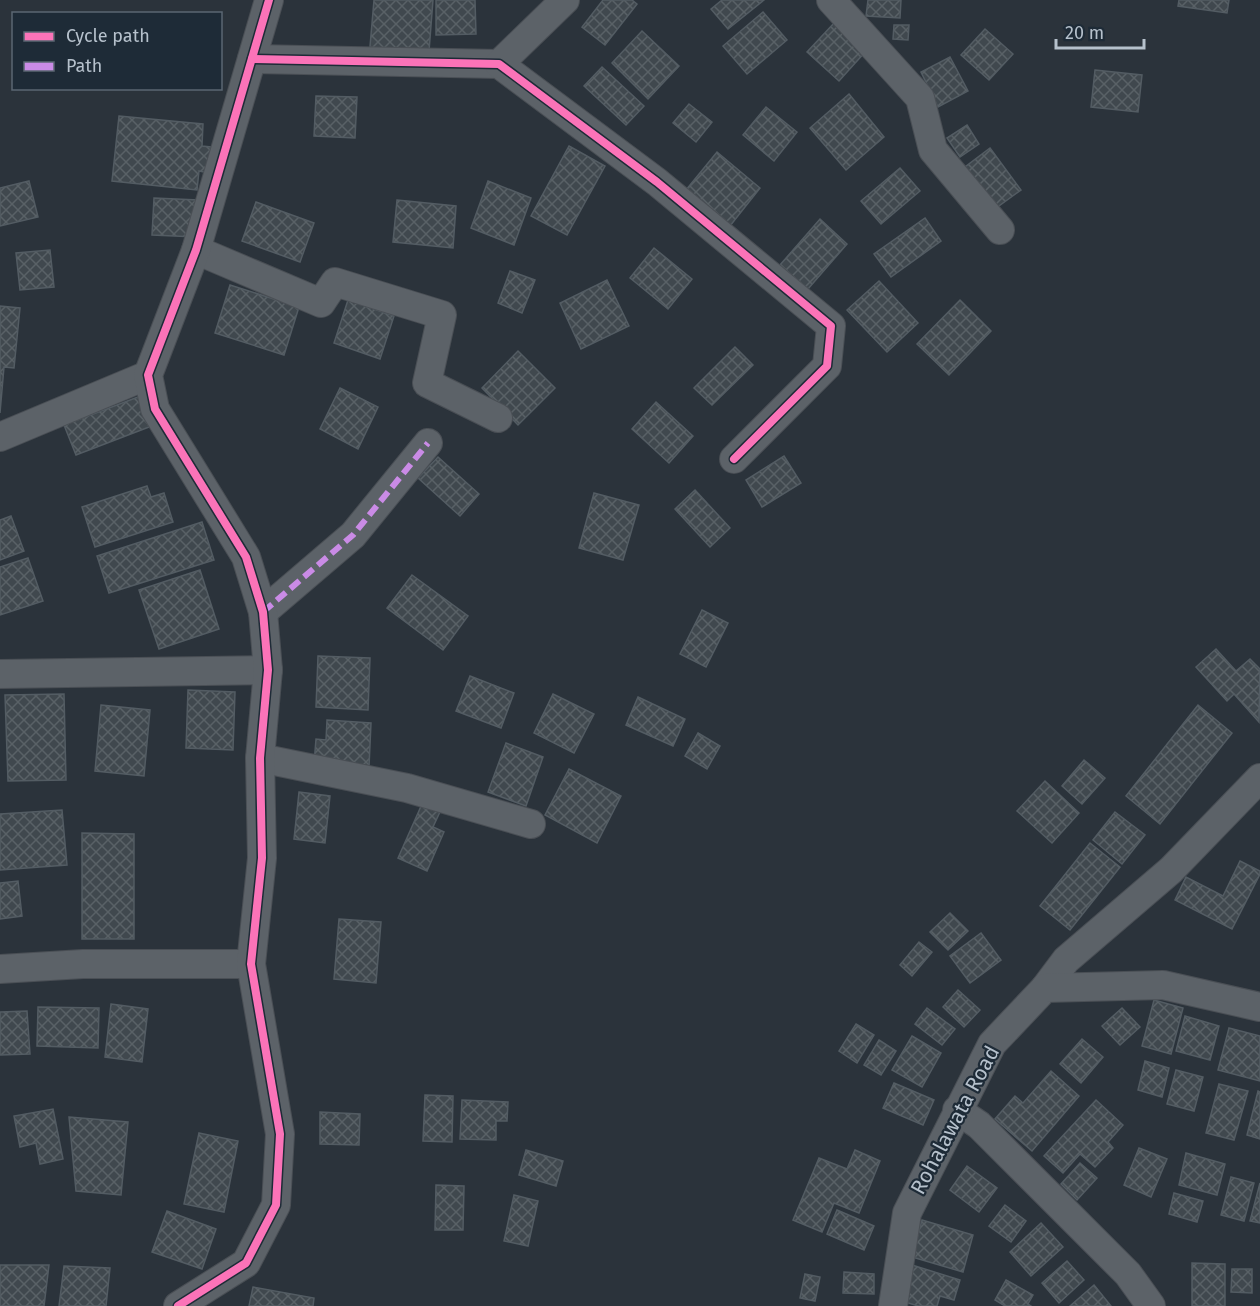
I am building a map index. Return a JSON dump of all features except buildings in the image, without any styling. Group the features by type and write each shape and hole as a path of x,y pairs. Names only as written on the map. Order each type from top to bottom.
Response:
{"street":[{"path":"178,1306 246,1263 276,1205 280,1134 251,964 262,858 260,758 268,670 263,612 246,557 155,409 148,375 196,250 269,0"},
{"path":"499,64 565,0"},
{"path":"831,0 920,98 933,150 1000,230"},
{"path":"252,59 499,64 657,182 831,326 827,366 734,459"},
{"path":"196,250 321,303 335,282 442,315 427,383 498,418"},
{"path":"0,437 148,375"},
{"path":"263,612 353,535 428,443"},
{"path":"0,674 268,670"},
{"path":"260,758 407,788 531,824"},
{"name":"Rohalawata Road","path":"893,1306 907,1213 992,1044 1045,988 1066,960 1171,870 1260,778"},
{"path":"0,969 83,964 251,964"},
{"path":"1045,988 1163,986 1260,1007"},
{"path":"957,1110 979,1125 1128,1274 1151,1306"}],"marked path":[{"path":"263,612 353,535 428,443"}],"cycle path":[{"path":"178,1306 246,1263 276,1205 280,1134 251,964 262,858 260,758 268,670 263,612 246,557 155,409 148,375 196,250 269,0"},
{"path":"252,59 499,64 657,182 831,326 827,366 734,459"}]}
